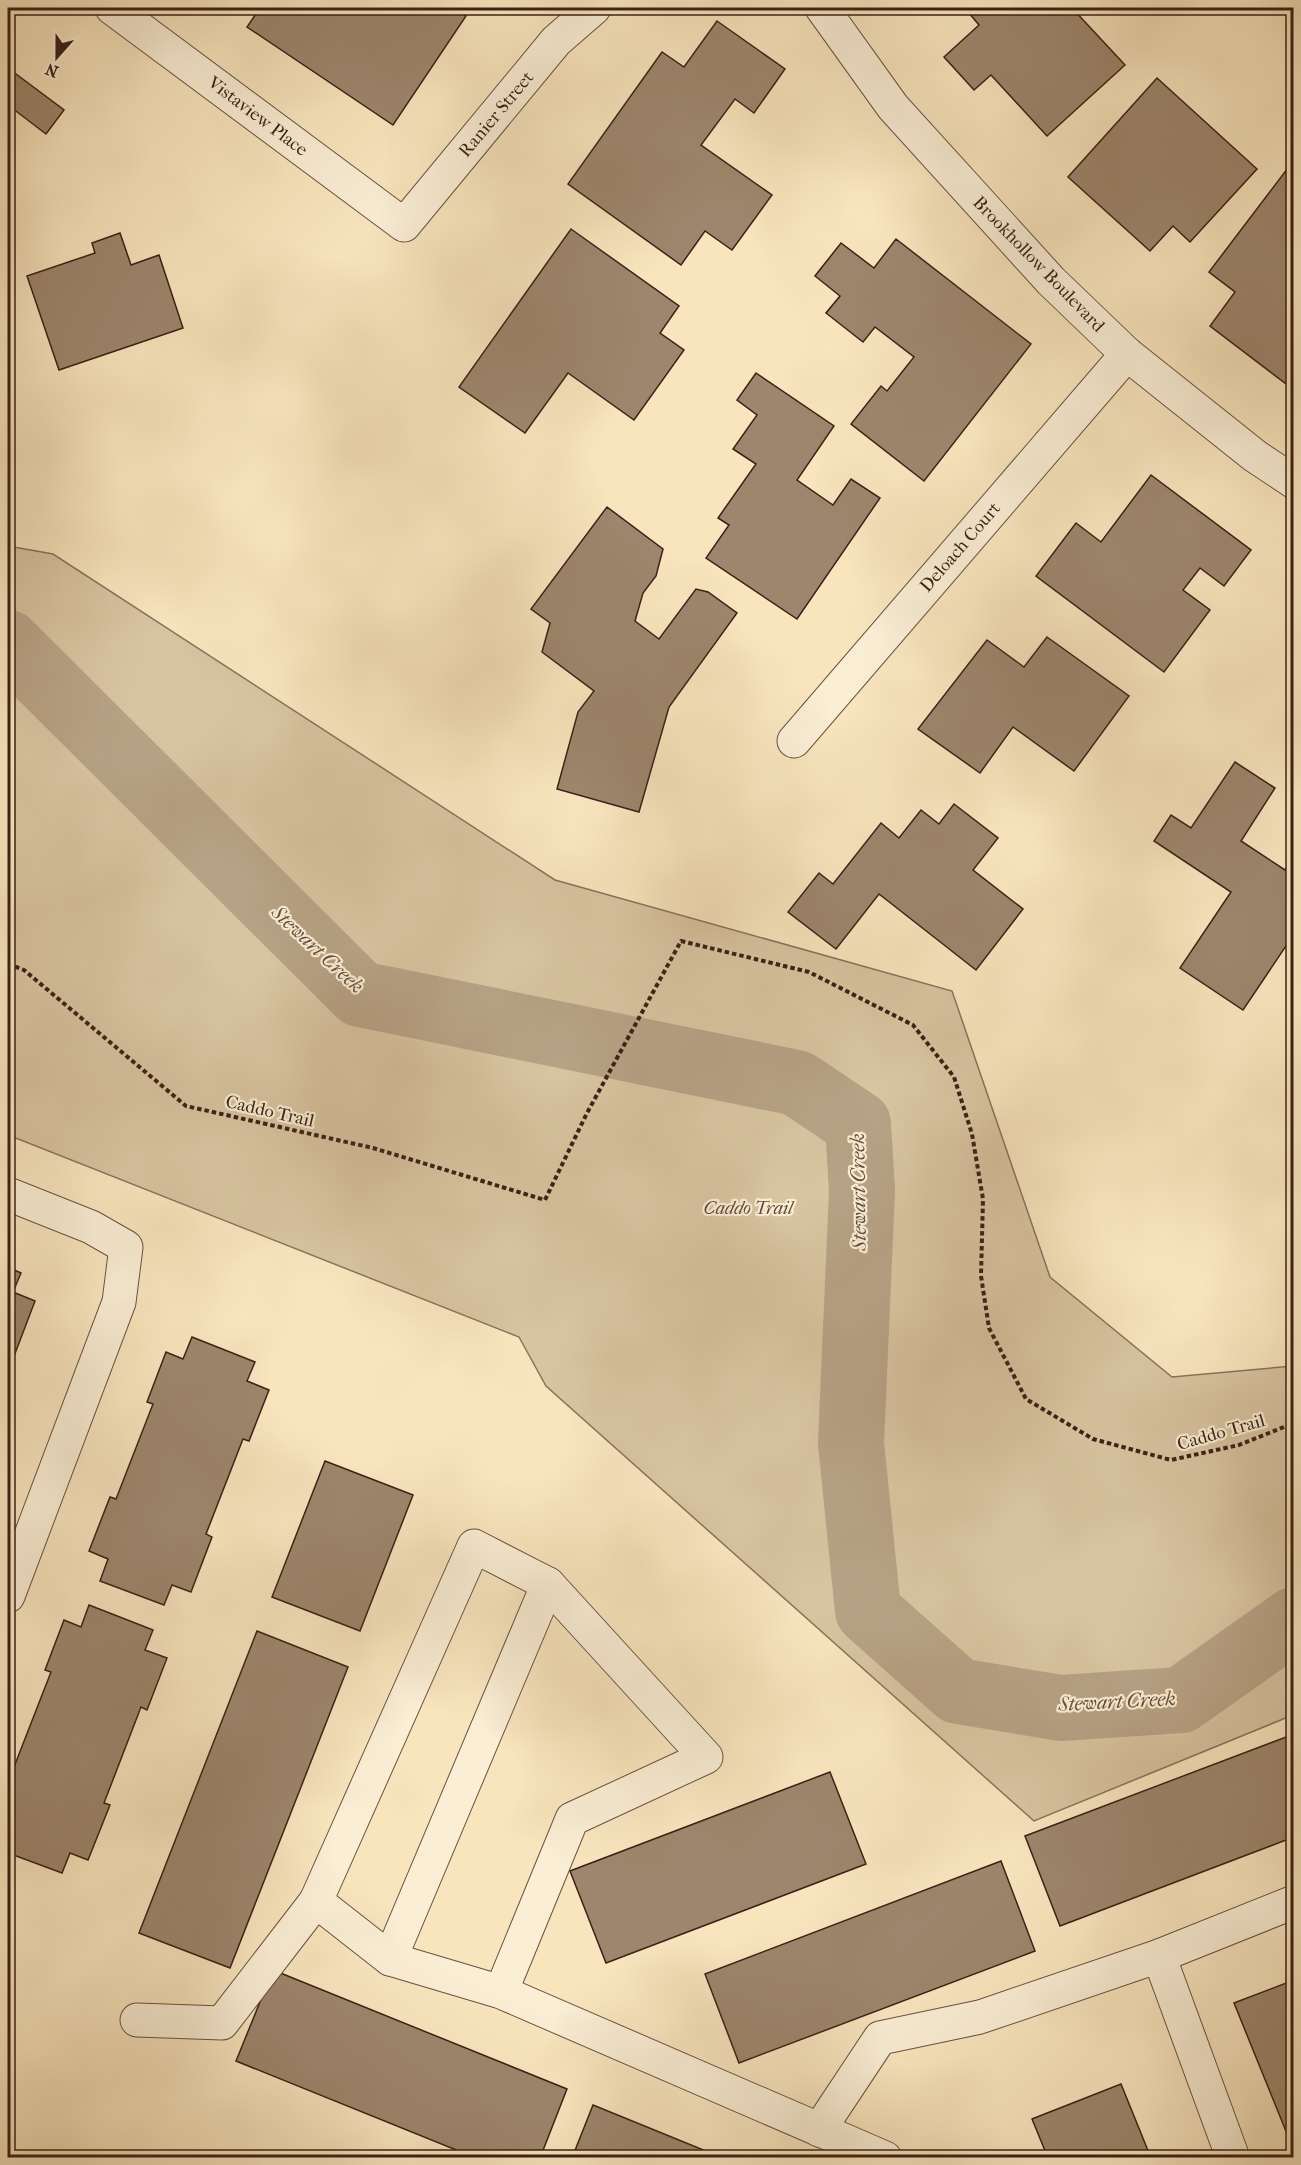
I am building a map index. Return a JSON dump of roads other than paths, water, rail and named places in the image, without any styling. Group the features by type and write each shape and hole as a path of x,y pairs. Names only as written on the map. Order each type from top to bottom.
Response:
{"street":[{"name":"Vistaview Place","path":"112,8 404,225"},
{"name":"Ranier Street","path":"404,225 556,41 594,8"},
{"name":"Brookhollow Boulevard","path":"822,8 893,107 1051,282 1127,354 1255,456 1293,482"},
{"name":"Deloach Court","path":"794,741 1127,354"},
{"path":"8,1194 91,1227 126,1247 119,1302 8,1596"},
{"path":"136,2020 222,2023 316,1901 474,1546 548,1584 706,1757 572,1819 501,1992"},
{"path":"390,1959 548,1584"},
{"path":"316,1901 390,1959 501,1992 885,2157"},
{"path":"819,2130 880,2038 980,2018 1159,1956 1293,1902"},
{"path":"1159,1956 1233,2157"}],"waterway":[{"name":"Stewart Creek","path":"8,643 360,994 797,1083 858,1124 862,1191 851,1443 868,1611 958,1691 1061,1708 1181,1700 1294,1620"}],"park label":[{"name":"Caddo Trail","path":"748,1208"}]}
